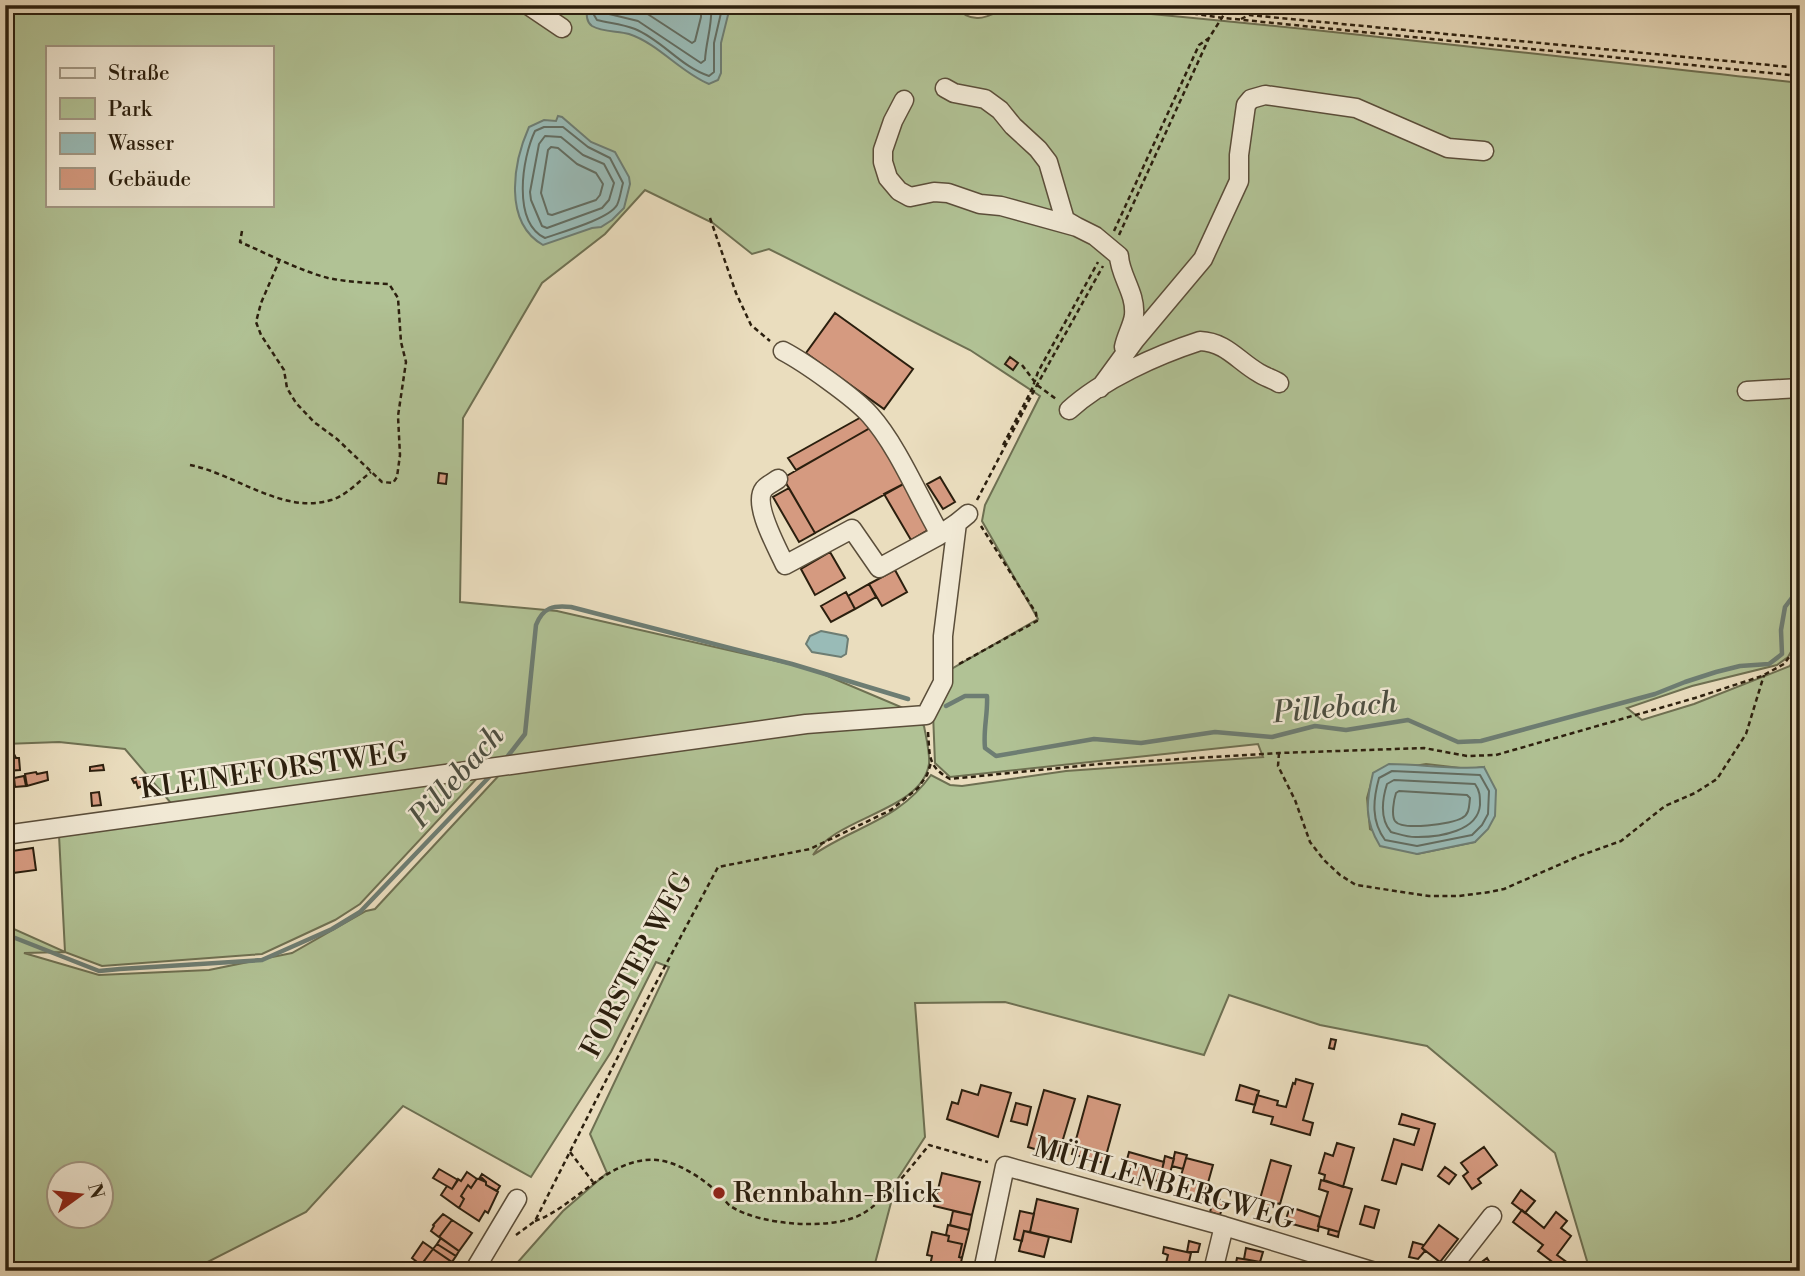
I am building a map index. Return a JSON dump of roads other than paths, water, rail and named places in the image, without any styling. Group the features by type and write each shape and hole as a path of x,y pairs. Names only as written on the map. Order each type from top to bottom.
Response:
{"street":[{"path":"528,5 562,28"},
{"path":"944,88 954,93 985,99 1000,110 1013,126 1027,136 1048,162 1065,220 1096,236 1119,256 1120,267 1127,278 1133,299 1134,316 1123,357"},
{"path":"1100,388 1203,259 1239,181 1243,123 1246,105 1251,99 1265,95 1356,108 1447,148 1484,151"},
{"path":"904,100 883,150 883,162 888,178 899,191 910,197 934,192 948,193 980,204 1023,211 1077,227"},
{"path":"1069,410 1085,396 1117,376 1200,341 1214,342 1231,351 1257,372 1279,383"},
{"path":"778,479 764,490 760,501 762,513 785,565 852,529 879,568 938,536 936,527 895,452 870,415 850,397 783,351"},
{"path":"1747,391 1800,388"},
{"name":"KLEINEFORSTWEG","path":"5,835 806,724 926,715 943,682 943,636 968,520 938,536"},
{"name":"MÜHLENBERGWEG","path":"983,1271 1005,1166 1224,1226 1372,1271"},
{"path":"474,1271 517,1199"},
{"path":"1449,1271 1492,1216"},
{"path":"1213,1271 1224,1226"}],"water":[{"path":"587,5 725,5 729,11 721,43 721,73 718,80 709,84 688,73 640,39 592,26 587,16"},
{"path":"558,116 591,142 615,152 630,184 624,208 612,220 601,227 543,245 530,235 522,222 515,191 516,174 529,127 544,120 556,121"},
{"path":"821,631 846,636 846,654 841,657 812,652 806,644 810,636"},
{"path":"1389,764 1484,767 1496,790 1495,816 1488,829 1475,842 1417,854 1380,846 1369,819 1369,793 1373,773"}],"waterway":[{"name":"Pillebach","path":"946,706 965,696 987,696 985,748 996,756 1094,739 1141,743 1215,732 1272,737 1315,726 1346,730 1408,720 1458,742 1481,741 1655,694 1716,672 1740,666 1769,664 1782,654 1781,630 1785,607 1800,587"},
{"name":"Pillebach","path":"504,761 525,734 536,625 542,614 559,606 792,664 908,699"},
{"name":"Pillebach","path":"5,934 99,971 262,960 332,929 360,912 493,773"}],"place":[{"name":"Rennbahn-Blick","path":"719,1193"}]}
